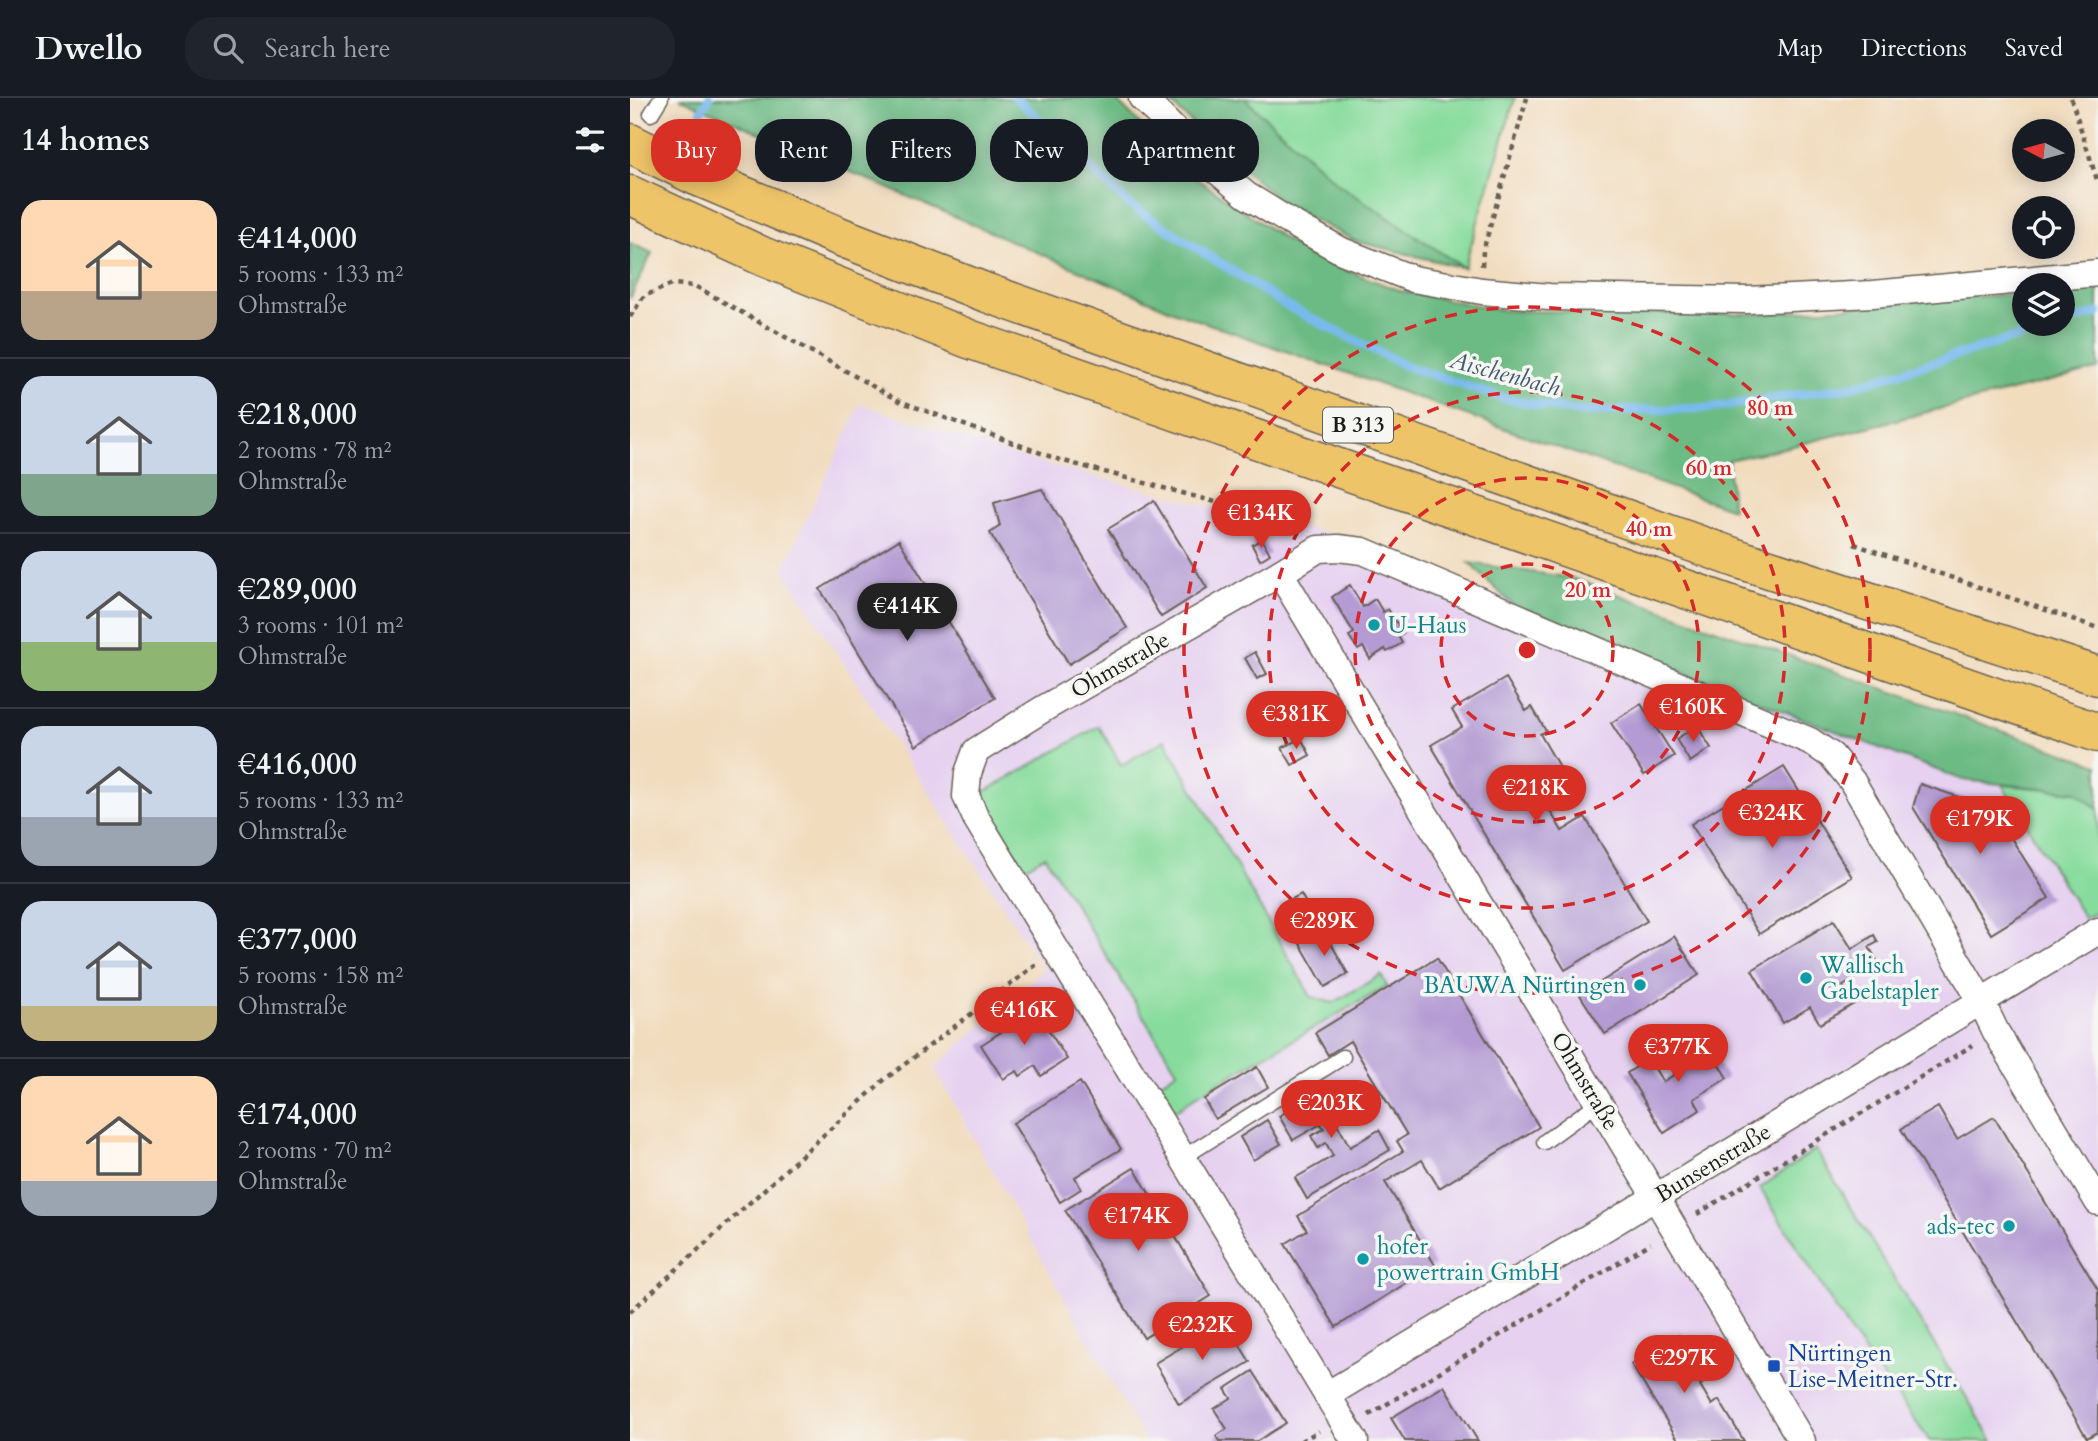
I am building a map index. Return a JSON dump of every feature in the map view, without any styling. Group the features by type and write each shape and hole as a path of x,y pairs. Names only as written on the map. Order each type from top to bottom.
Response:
{"highway":[{"name":"B 313","path":"641,128 692,174 841,237 986,293 1745,561 2098,677"},
{"name":"B 313","path":"630,195 764,257 969,339 2098,733"}],"street":[{"path":"1142,98 1209,164 1247,195 1342,251 1413,279 1482,291 1549,297 1746,300 1872,294 2098,273"},
{"path":"1280,573 1318,549 1363,551 1810,741 1832,756 1852,781 1981,1001 1996,1032 2098,1202"},
{"name":"Ohmstraße","path":"1355,1441 976,818 966,796 968,773 976,751 1043,709 1280,573 1802,1441"},
{"name":"Bunsenstraße","path":"1327,1395 2098,931"}],"lane":[{"path":"641,128 661,98"},
{"path":"1182,1158 1343,1057"},
{"path":"1544,1142 1598,1103"}],"path":[{"path":"1482,291 1483,251 1527,98"},
{"path":"2071,98 2098,183"},
{"path":"630,317 643,296 673,284 695,286 899,401 1060,460 1269,517 1300,532 1318,549"},
{"path":"1854,544 2098,628"},
{"path":"630,1312 884,1080 1057,949"}],"shaded area":[{"path":"860,404 1020,457 1227,511 1337,535 2003,784 2098,776 2098,1441 1145,1441 934,1068 1044,969 783,570"}],"green space":[{"path":"679,98 1114,98 1135,119 1102,119 1102,182 1201,182 1311,257 1401,291 1506,311 1759,314 2012,294 2012,336 2075,336 2075,290 2098,288 2098,369 1728,460 1732,509 1178,313 874,182 976,182 976,119 866,119 866,179 852,173 852,119 755,119 755,131 741,125 741,119 728,119"},
{"path":"1166,98 1244,98 1338,184 1464,268 1355,241 1285,205 1259,182 1259,119 1188,119"},
{"path":"1244,98 1515,98 1464,268 1338,184"},
{"path":"630,243 652,253 630,299"},
{"path":"1469,563 1572,578 2098,765 2098,809 2076,792 1963,780 1517,609"},
{"path":"1099,726 1121,765 1165,740 1311,997 1333,1003 1381,975 1387,986 1199,1094 1175,1111 1157,1085 1177,1071 1045,856 1024,868 981,794"},
{"path":"2002,785 2077,792 2098,809 2098,912 2084,918"},
{"path":"1816,1149 1993,1441 1930,1441 1849,1330 1760,1188"}],"building":[{"path":"1042,489 1127,628 1069,664 990,533 1000,526 994,503"},
{"path":"1154,501 1207,588 1161,617 1108,529"},
{"path":"1262,539 1270,554 1260,560 1252,545"},
{"path":"899,540 995,698 916,746 820,589"},
{"name":"U-Haus","path":"1350,585 1363,607 1375,599 1383,612 1388,609 1403,633 1398,636 1402,643 1387,652 1385,649 1370,659 1363,647 1358,650 1349,636 1354,633 1332,597"},
{"path":"1255,652 1267,674 1257,679 1245,658"},
{"path":"1506,678 1526,711 1532,707 1546,731 1540,734 1576,796 1550,811 1562,831 1585,817 1647,921 1565,970 1431,745 1462,727 1452,710"},
{"path":"1641,704 1674,756 1644,775 1611,723"},
{"path":"1697,726 1711,748 1690,762 1676,739"},
{"path":"1301,738 1310,755 1292,765 1282,748"},
{"path":"1784,767 1852,877 1759,934 1691,824"},
{"path":"1920,784 1992,808 2049,898 1991,934 1913,807"},
{"path":"1301,894 1310,911 1288,923 1279,906"},
{"name":"Wallisch Gabelstapler","path":"1834,920 1852,949 1874,935 1878,942 1869,947 1879,964 1843,986 1854,1004 1820,1024 1810,1007 1783,1023 1752,970"},
{"path":"1323,929 1348,974 1325,987 1299,942"},
{"name":"BAUWA Nürtingen","path":"1674,936 1699,975 1605,1034 1580,995"},
{"path":"1437,958 1539,1127 1439,1188 1422,1160 1385,1182 1435,1265 1336,1327 1285,1244 1307,1230 1298,1216 1403,1151 1397,1141 1407,1135 1350,1041 1328,1055 1315,1033"},
{"path":"1034,1008 1067,1059 1041,1076 1035,1066 1020,1076 1017,1071 1003,1079 981,1045"},
{"path":"1702,1037 1727,1078 1694,1099 1700,1110 1664,1133 1627,1073 1649,1059 1663,1082 1675,1074 1666,1060"},
{"path":"1257,1067 1268,1087 1215,1119 1204,1099"},
{"path":"1080,1082 1121,1149 1075,1177 1081,1189 1060,1202 1013,1123"},
{"path":"1343,1084 1357,1110 1336,1122 1350,1147 1379,1130 1390,1150 1307,1199 1295,1178 1333,1156 1326,1143 1318,1148 1311,1136 1324,1129 1321,1124 1293,1140 1279,1116 1309,1098 1311,1102"},
{"name":"ads-tec","path":"1938,1107 1957,1139 1994,1117 2098,1290 2098,1432 2087,1438 1901,1129"},
{"path":"1267,1120 1281,1144 1253,1160 1240,1137"},
{"path":"1134,1168 1211,1296 1144,1338 1065,1210"},
{"path":"1225,1321 1250,1362 1179,1404 1155,1363"},
{"path":"1679,1335 1707,1381 1700,1385 1712,1405 1719,1400 1744,1441 1679,1441 1631,1364"},
{"path":"1253,1371 1286,1423 1257,1441 1219,1441 1216,1436 1227,1429 1214,1409 1231,1398 1225,1389"},
{"path":"1444,1386 1478,1441 1405,1441 1391,1418"}],"waterway":[{"name":"Aischenbach","path":"701,112 709,98"},
{"name":"Aischenbach","path":"1016,98 1130,205 1285,305 1406,366 1502,398 1578,412 1710,408 1854,386 2021,336"},
{"name":"Aischenbach","path":"2075,320 2098,313"}],"place":[{"name":"U-Haus","path":"1374,625"},
{"name":"Wallisch Gabelstapler","path":"1806,978"},
{"name":"BAUWA Nürtingen","path":"1640,985"},
{"name":"ads-tec","path":"2009,1226"},
{"name":"hofer powertrain GmbH","path":"1363,1259"},
{"name":"Nürtingen Lise-Meitner-Str.","path":"1774,1366"}]}
